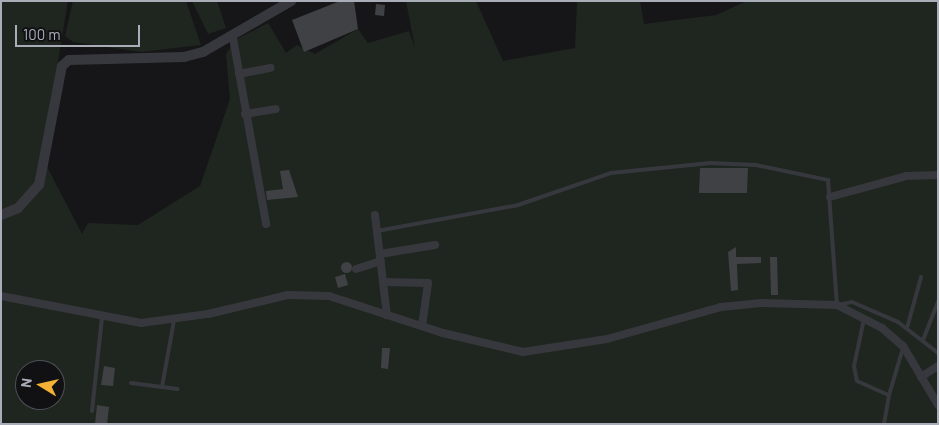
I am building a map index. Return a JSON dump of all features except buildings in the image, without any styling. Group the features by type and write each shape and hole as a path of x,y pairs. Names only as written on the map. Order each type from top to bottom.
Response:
{"street":[{"path":"1,215 18,208 39,185 62,66 69,60 184,56 233,38 291,1"},
{"path":"233,38 266,224"},
{"path":"239,74 270,68"},
{"path":"245,114 276,109"},
{"path":"830,197 906,176 938,175"},
{"path":"375,215 387,315"},
{"path":"356,269 380,257 435,245"},
{"path":"384,282 428,283 422,326"},
{"path":"1,296 102,318 141,323 174,320 260,300 307,295 329,296 422,326 523,352 607,339 721,307 761,303 837,305 864,319 903,346 938,405"},
{"path":"921,376 938,366"}],"lane":[{"path":"377,231 518,205 611,173 657,167 756,165 828,180 837,305 852,302 907,328 938,352"},
{"path":"907,328 921,277"},
{"path":"923,340 938,302"},
{"path":"92,411 102,318"},
{"path":"864,319 854,366 856,381 889,395"},
{"path":"162,387 174,320"},
{"path":"884,424 889,395 903,346"},
{"path":"131,383 178,390"}],"shaded area":[{"path":"1,1 68,1 42,157 82,234 88,223 138,225 200,186 230,99 226,54 235,40 268,23 286,53 297,45 315,54 358,29 368,43 409,31 415,48 406,1 476,1 503,61 575,48 577,1 640,1 644,24 716,15 747,1 938,1 938,424 1,424"},
{"path":"73,1 186,1 201,45 141,52 73,42 65,36"},
{"path":"192,1 217,1 226,28 208,34"}]}
